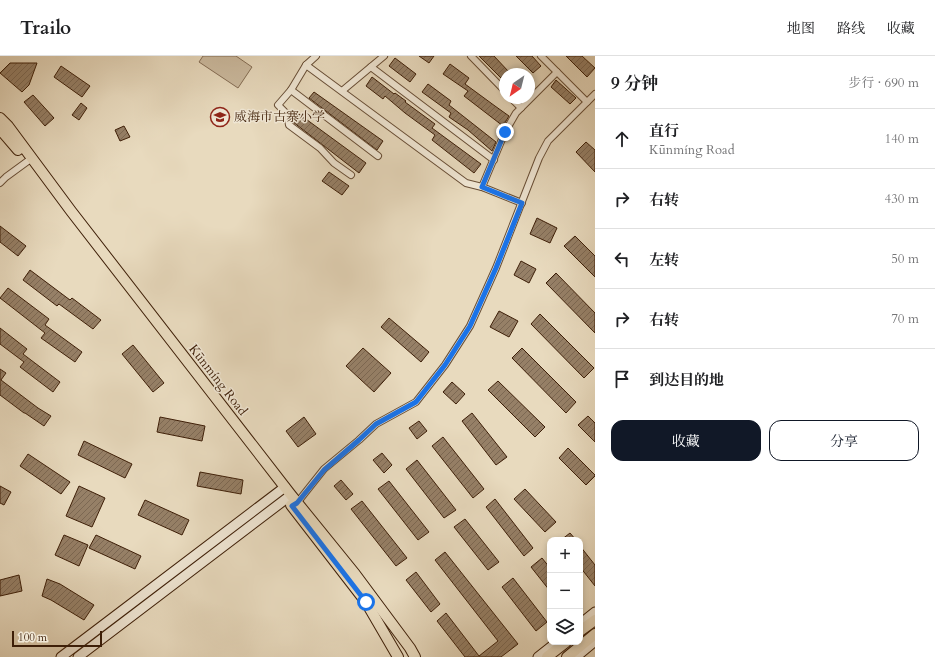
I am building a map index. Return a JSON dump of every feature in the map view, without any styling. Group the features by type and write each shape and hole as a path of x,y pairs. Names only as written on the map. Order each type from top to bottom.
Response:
{"main road":[{"name":"Kūnmíng Road","path":"0,118 8,126 29,160"},
{"name":"Kūnmíng Road","path":"0,129 29,160 288,496 366,602 398,657"},
{"name":"Kūnmíng Road","path":"288,496 355,574 410,648 415,657"},
{"path":"61,657 288,496"},
{"path":"78,657 288,496"},
{"path":"583,622 595,612"},
{"path":"583,629 595,620"},
{"path":"567,657 595,634"},
{"path":"576,657 595,641"},
{"path":"538,657 553,645"},
{"path":"547,657 562,645"}],"street":[{"path":"316,56 306,65 291,90 278,105 287,114 289,125 320,148 334,163 351,175"},
{"path":"342,91 384,56"},
{"path":"471,56 499,85"},
{"path":"541,56 587,102"},
{"path":"306,65 466,183 482,187 522,203"},
{"path":"371,67 494,160"},
{"path":"482,187 505,132 516,113 557,72"},
{"path":"291,90 378,156"},
{"path":"288,496 324,470 376,424 416,402 445,365 470,326 496,268 539,158 548,141 595,94"},
{"path":"517,104 521,108"},
{"path":"0,184 6,177 29,160"}],"shaded area":[{"path":"203,56 236,56 252,67 238,88 199,62"}],"building":[{"path":"419,56 434,56 429,63"},
{"path":"479,56 494,56 505,68 499,68 499,76"},
{"path":"516,56 532,56 541,66 535,71 535,68 528,68"},
{"path":"566,56 582,56 595,68 587,77"},
{"path":"395,58 416,74 410,82 389,66"},
{"path":"10,63 37,63 29,85 22,92 0,73"},
{"path":"450,64 469,78 465,84 509,116 503,126 464,96 468,91 443,74"},
{"path":"61,66 90,86 82,97 54,77"},
{"path":"372,77 435,124 432,128 481,164 474,173 432,140 435,135 385,96 383,99 366,86"},
{"path":"556,80 576,98 570,104 551,87"},
{"path":"428,84 451,101 449,105 496,142 492,151 468,130 449,117 451,113 422,92"},
{"path":"314,92 383,141 377,150 309,98"},
{"path":"33,95 54,118 45,126 24,102"},
{"path":"81,103 87,108 79,120 72,115"},
{"path":"299,114 366,163 359,173 293,122"},
{"path":"124,126 130,137 120,141 115,130"},
{"path":"586,142 595,150 595,172 576,152"},
{"path":"329,172 349,186 342,195 322,181"},
{"path":"537,218 557,228 550,243 530,234"},
{"path":"0,226 26,246 18,256 0,242"},
{"path":"575,236 595,256 595,277 564,246"},
{"path":"521,261 536,269 529,283 514,275"},
{"path":"30,270 70,300 72,298 101,320 93,329 59,304 57,306 23,280"},
{"path":"556,273 595,313 595,333 546,283"},
{"path":"8,288 49,319 45,325 82,352 75,362 41,338 45,333 0,298"},
{"path":"499,311 518,321 509,337 490,327"},
{"path":"540,314 594,368 584,378 531,324"},
{"path":"389,318 429,352 421,362 381,327"},
{"path":"0,328 27,349 23,354 60,382 53,392 20,367 24,362 0,344"},
{"path":"133,345 164,383 153,392 122,354"},
{"path":"363,348 391,373 374,392 346,366"},
{"path":"522,348 576,402 566,413 512,358"},
{"path":"0,369 6,373 1,380 51,416 44,426 0,395"},
{"path":"498,381 545,427 535,437 488,390"},
{"path":"452,382 465,394 456,404 443,392"},
{"path":"472,413 507,457 496,465 462,421"},
{"path":"588,416 595,423 595,442 578,425"},
{"path":"160,417 205,426 202,441 157,432"},
{"path":"304,417 316,434 298,447 286,431"},
{"path":"419,421 427,431 417,439 409,428"},
{"path":"443,437 484,489 473,498 432,446"},
{"path":"84,441 132,464 125,478 78,455"},
{"path":"568,448 595,475 586,485 559,458"},
{"path":"382,453 392,465 384,473 373,460"},
{"path":"28,454 70,482 61,494 20,466"},
{"path":"417,460 456,510 444,518 406,469"},
{"path":"200,472 243,480 241,494 197,486"},
{"path":"341,480 353,494 346,500 334,486"},
{"path":"389,481 429,532 418,540 378,489"},
{"path":"0,486 11,492 4,505 0,503"},
{"path":"79,486 105,498 92,527 66,516"},
{"path":"525,489 556,522 545,532 514,499"},
{"path":"495,499 533,548 524,556 486,507"},
{"path":"145,500 189,520 182,535 138,515"},
{"path":"362,501 407,558 396,566 351,509"},
{"path":"465,519 499,562 488,570 454,527"},
{"path":"570,533 573,537 565,537"},
{"path":"64,535 88,545 79,566 55,555"},
{"path":"96,535 141,556 135,569 89,548"},
{"path":"583,550 595,565 595,586 583,571"},
{"path":"445,552 518,644 501,657 465,657 437,621 446,613 479,656 498,641 435,560"},
{"path":"542,558 547,564 547,587 531,567"},
{"path":"416,572 440,604 431,612 406,580"},
{"path":"19,575 22,591 0,596 0,580"},
{"path":"513,578 547,622 536,631 502,587"},
{"path":"47,579 60,584 94,605 84,620 42,596"}],"place":[{"name":"威海市古寨小学","path":"220,117"}],"route":[{"path":"366,602 292,506 297,503 324,470 376,424 416,402 445,365 470,326 496,268 522,203 482,187 505,132"}]}
